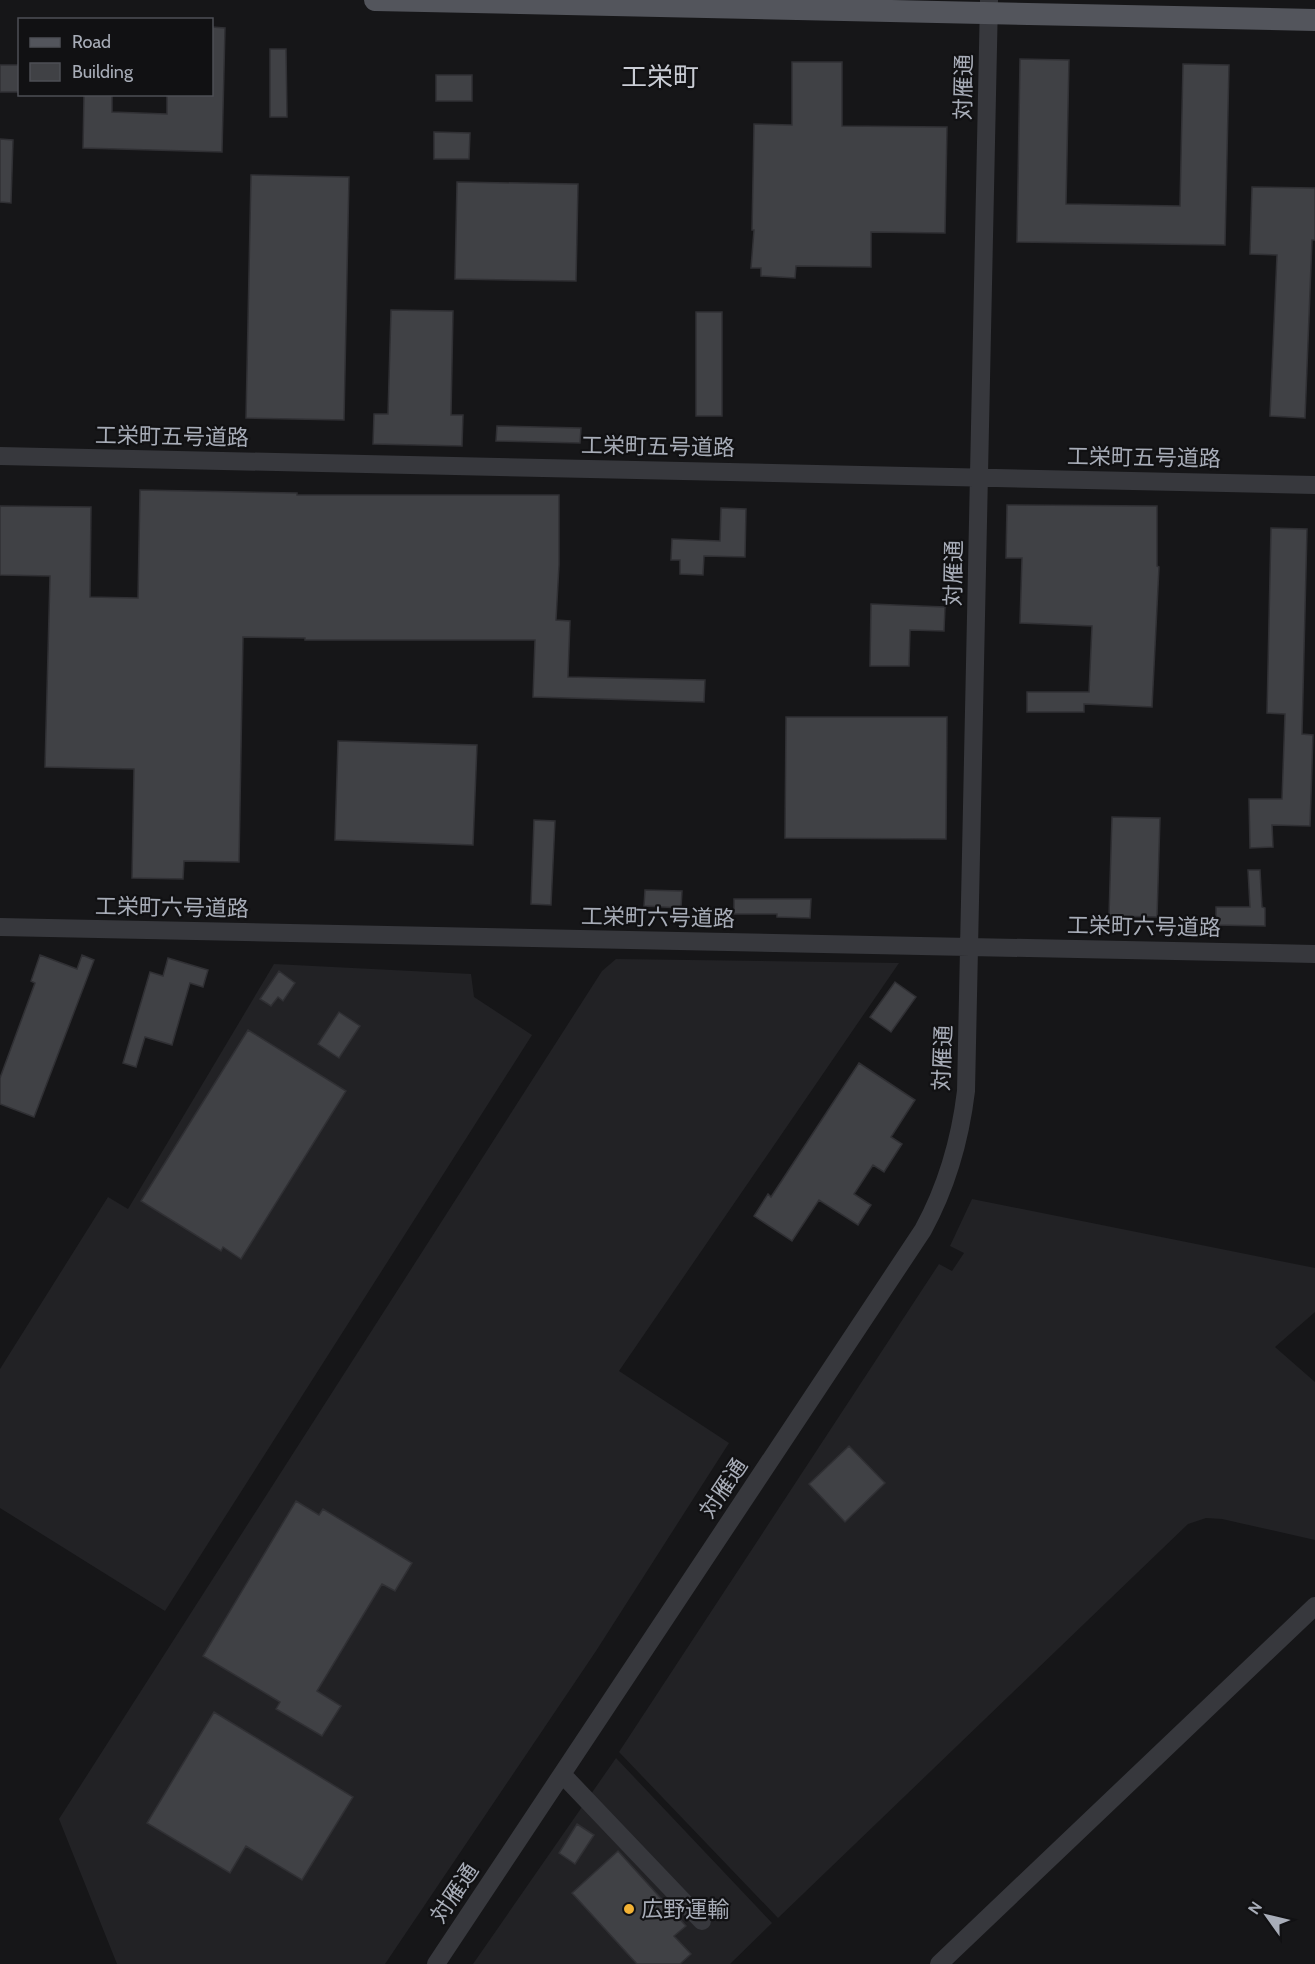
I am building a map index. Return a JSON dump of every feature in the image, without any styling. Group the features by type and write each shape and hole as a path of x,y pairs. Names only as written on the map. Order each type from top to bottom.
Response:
{"main road":[{"path":"375,0 989,6 1315,20"}],"street":[{"name":"対雁通","path":"436,1964 923,1230 948,1178 962,1121 966,1090 989,6"},
{"name":"工栄町五号道路","path":"0,456 1315,485"},
{"name":"工栄町六号道路","path":"0,927 1315,954"},
{"path":"939,1964 1315,1606"},
{"path":"562,1774 702,1921"}],"shaded area":[{"path":"616,959 899,963 619,1371 729,1443 596,1651 385,1964 117,1964 59,1819 602,971"},
{"path":"274,964 471,974 474,997 532,1035 165,1611 0,1508 0,1369 108,1197 128,1209"},
{"path":"972,1199 1315,1268 1315,1312 1275,1347 1315,1382 1315,1540 1222,1519 1206,1518 1188,1524 778,1918 619,1752 939,1264 952,1271 964,1253 950,1246"},
{"path":"616,1758 772,1923 730,1964 473,1964"}],"building":[{"path":"213,27 225,28 222,152 83,148 84,96 112,96 112,112 167,114 167,96 213,96"},
{"path":"270,49 286,49 287,117 270,117"},
{"path":"1020,59 1069,60 1066,204 1180,206 1183,64 1229,65 1225,245 1017,242"},
{"path":"792,62 842,62 842,126 947,127 945,233 871,232 871,267 796,266 795,278 761,276 761,268 751,268 754,230 752,230 754,124 792,125"},
{"path":"0,65 18,65 18,92 0,92"},
{"path":"436,75 472,75 472,101 436,101"},
{"path":"434,132 470,133 469,159 434,159"},
{"path":"0,139 13,140 11,203 0,202"},
{"path":"251,175 349,177 344,420 246,418"},
{"path":"457,182 578,184 576,281 455,279"},
{"path":"1252,187 1315,188 1315,240 1312,240 1305,418 1270,416 1277,255 1250,254"},
{"path":"391,310 453,311 451,415 463,415 462,446 373,444 374,414 388,414"},
{"path":"696,312 722,312 722,416 696,416"},
{"path":"497,426 581,428 580,443 496,441"},
{"path":"140,490 297,493 297,495 559,495 556,620 570,621 568,677 705,680 704,702 533,697 535,640 305,640 305,638 243,637 239,862 184,861 183,879 132,878 134,769 45,767 50,576 0,575 0,506 91,507 90,597 138,598"},
{"path":"1007,505 1157,506 1157,566 1159,567 1152,707 1084,704 1084,712 1027,712 1027,692 1089,692 1092,626 1020,623 1022,558 1006,558"},
{"path":"721,508 746,509 745,557 704,556 703,575 680,574 680,560 671,560 672,539 720,541"},
{"path":"1271,528 1307,529 1302,734 1313,735 1310,826 1272,825 1273,847 1250,848 1249,799 1282,799 1285,714 1267,713"},
{"path":"871,604 945,607 944,631 910,630 909,666 870,666"},
{"path":"786,717 947,717 946,839 785,838"},
{"path":"338,741 477,745 473,845 335,840"},
{"path":"1112,817 1160,818 1157,917 1109,916"},
{"path":"534,820 555,821 551,905 531,904"},
{"path":"1248,870 1260,870 1265,926 1216,925 1216,907 1250,907"},
{"path":"645,890 682,891 681,908 644,906"},
{"path":"734,899 811,899 810,918 777,917 777,914 734,914"},
{"path":"40,955 77,969 82,955 94,960 34,1117 0,1104 0,1078 35,983 31,981"},
{"path":"168,958 208,970 203,987 190,983 172,1045 145,1037 136,1067 123,1063 150,972 163,976"},
{"path":"279,971 295,983 283,1001 278,997 271,1006 260,999"},
{"path":"895,982 916,997 891,1032 870,1017"},
{"path":"339,1012 360,1026 339,1058 318,1044"},
{"path":"248,1030 346,1091 241,1259 223,1247 221,1251 141,1201"},
{"path":"859,1063 915,1100 891,1137 902,1144 884,1172 873,1165 854,1194 871,1205 858,1225 819,1200 792,1241 754,1216 768,1194 771,1197"},
{"path":"849,1446 885,1483 845,1522 809,1484"},
{"path":"296,1501 319,1515 323,1509 412,1563 395,1591 382,1584 317,1691 341,1706 322,1736 276,1709 280,1702 203,1656"},
{"path":"214,1712 353,1797 302,1880 246,1846 230,1873 147,1823"},
{"path":"577,1824 594,1835 575,1864 559,1853"},
{"name":"広野運輸","path":"618,1851 686,1926 674,1936 691,1954 680,1964 637,1964 572,1893"}],"place":[{"name":"広野運輸","path":"629,1909"}],"district":[{"name":"工栄町","path":"660,77"}]}
